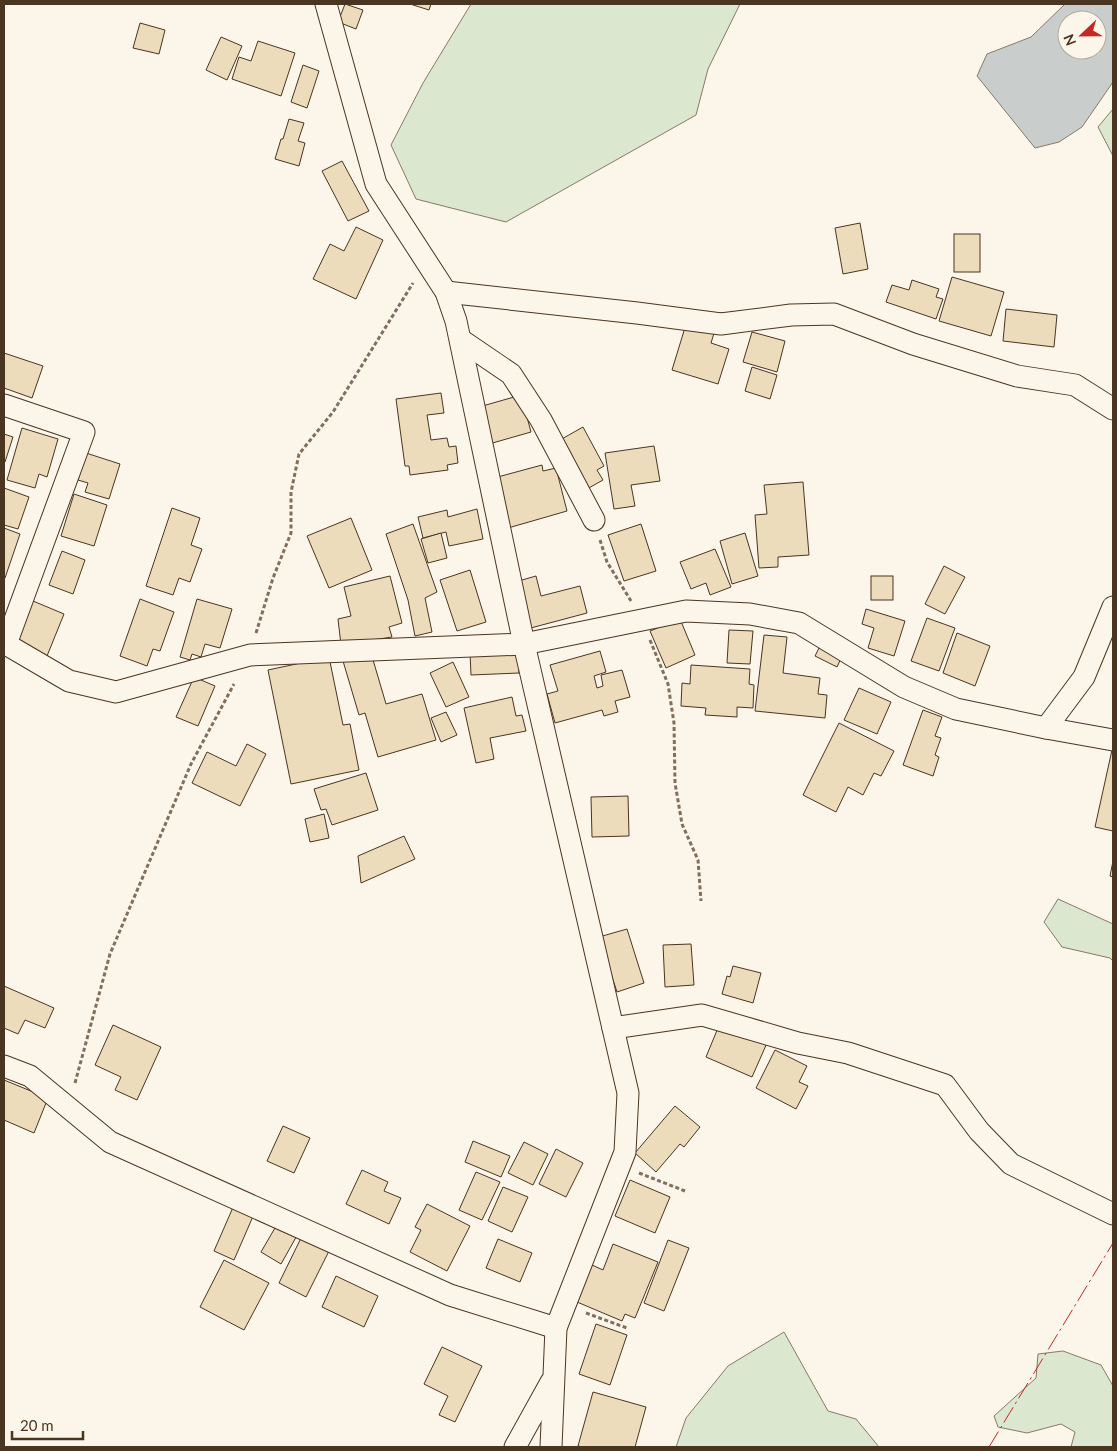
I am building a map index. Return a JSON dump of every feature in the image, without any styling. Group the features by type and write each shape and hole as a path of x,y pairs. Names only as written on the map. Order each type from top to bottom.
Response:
{"street":[{"path":"326,4 376,184 446,292 461,340 524,644 628,1093 625,1152 556,1328 551,1447"},
{"path":"446,292 721,324 791,315 834,314 914,344 1017,376 1075,384 1113,409"},
{"path":"461,340 511,374 541,420 594,520"},
{"path":"4,405 84,432 5,644 69,682 116,692 250,654 524,644 686,611 750,614 798,623 904,687 956,709 1113,740"},
{"path":"1046,728 1084,677 1113,607"},
{"path":"613,1028 702,1015 798,1043 848,1053 945,1085 979,1131 1011,1164 1113,1214"},
{"path":"4,1066 30,1076 110,1142 450,1295 556,1328"},
{"path":"515,1447 554,1378"}],"path":[{"path":"68,1108 110,954 191,764 250,654 273,578 290,533 291,492 299,454 333,412 426,261"},
{"path":"594,520 607,562 642,620 668,684 674,723 675,783 682,824 698,860 701,901"},
{"path":"620,1165 685,1191"},
{"path":"565,1305 627,1328"}],"green space":[{"path":"471,4 740,4 708,69 696,115 506,222 416,199 391,145 423,83"},
{"path":"1113,109 1113,156 1098,127"},
{"path":"1058,899 1113,924 1113,961 1110,958 1062,947 1044,922"},
{"path":"784,1332 828,1411 856,1419 879,1447 676,1447 686,1418 728,1366"},
{"path":"1063,1351 1101,1365 1113,1386 1113,1447 1071,1447 1075,1432 1061,1424 1027,1433 998,1427 994,1416 1036,1378 1038,1354"}],"shaded area":[{"path":"1065,4 1113,4 1113,82 1082,127 1059,142 1035,148 977,76 987,54 1031,37 1057,12 1057,60 1107,60 1107,10 1059,10"}],"building":[{"path":"345,4 363,10 356,29 338,22"},
{"path":"410,4 431,4 429,10"},
{"path":"140,23 165,30 159,54 133,48"},
{"path":"221,37 242,46 227,80 206,70"},
{"path":"258,41 295,53 281,96 232,79 239,57 251,61"},
{"path":"303,65 319,71 307,108 291,102"},
{"path":"289,119 304,123 298,141 305,143 299,166 275,159"},
{"path":"342,161 369,211 348,221 322,171"},
{"path":"860,223 868,269 843,274 835,228"},
{"path":"356,227 383,240 356,299 313,279 330,244 344,251"},
{"path":"954,234 980,234 980,272 954,272"},
{"path":"952,277 1004,292 991,336 939,321"},
{"path":"912,280 939,289 936,297 943,299 936,319 886,302 892,285 909,290"},
{"path":"1006,309 1057,315 1054,347 1003,341"},
{"path":"687,321 715,330 711,343 729,349 718,384 672,370"},
{"path":"752,332 785,341 777,372 743,362"},
{"path":"4,353 43,366 32,398 4,388"},
{"path":"752,367 777,375 770,399 745,391"},
{"path":"441,393 444,413 427,415 431,440 447,438 449,447 456,446 458,463 447,465 448,470 410,475 409,466 405,466 396,399"},
{"path":"521,395 531,432 489,444 479,407"},
{"path":"583,427 604,466 597,470 603,480 587,489 560,440"},
{"path":"22,428 58,439 47,477 39,474 35,488 7,480"},
{"path":"4,434 13,437 5,462 4,461"},
{"path":"654,446 660,481 631,485 635,506 614,509 605,453"},
{"path":"86,453 120,464 109,499 85,492 88,483 78,480"},
{"path":"542,465 543,471 556,468 567,511 508,528 494,478"},
{"path":"803,482 809,555 778,557 778,567 759,568 755,515 767,514 764,485"},
{"path":"4,488 29,497 18,529 4,525"},
{"path":"74,494 107,505 94,546 61,536"},
{"path":"172,508 200,518 191,545 202,549 190,582 179,578 173,595 146,586"},
{"path":"477,509 483,539 449,546 446,532 423,538 418,517 447,510 448,517"},
{"path":"351,518 372,570 329,588 307,536"},
{"path":"413,524 437,592 425,598 432,632 415,636 408,600 386,534"},
{"path":"641,524 656,571 624,581 608,535"},
{"path":"4,528 20,534 5,578 4,577"},
{"path":"441,533 447,558 428,563 421,539"},
{"path":"745,533 758,576 732,584 720,541"},
{"path":"715,549 731,587 710,595 706,583 691,589 680,562"},
{"path":"62,551 85,560 73,594 49,585"},
{"path":"944,566 965,577 945,614 925,604"},
{"path":"470,570 486,622 457,631 440,580"},
{"path":"390,576 402,623 389,627 392,637 341,645 338,619 351,616 344,587"},
{"path":"536,576 541,596 580,586 587,613 527,629 515,582"},
{"path":"871,576 893,576 893,600 871,600"},
{"path":"140,599 174,612 160,651 153,649 147,666 120,656"},
{"path":"197,599 232,609 220,648 205,644 201,657 192,654 190,660 180,657"},
{"path":"33,601 64,614 47,656 16,643"},
{"path":"866,609 905,621 894,656 868,648 874,628 862,624"},
{"path":"927,618 955,628 939,671 911,661"},
{"path":"680,619 695,655 666,668 650,631"},
{"path":"729,630 753,631 750,664 727,663"},
{"path":"957,633 990,646 975,686 943,673"},
{"path":"764,635 787,637 783,673 820,678 818,694 827,695 825,718 755,711"},
{"path":"822,642 843,654 837,667 815,656"},
{"path":"518,651 519,673 471,675 470,653"},
{"path":"600,651 606,672 594,676 597,688 603,686 601,675 622,670 630,697 615,701 618,712 604,716 602,710 555,723 547,694 558,691 550,665"},
{"path":"371,653 386,704 422,694 436,740 378,757 365,713 359,715 343,661"},
{"path":"329,657 343,725 350,724 359,770 291,784 268,670"},
{"path":"453,662 469,697 446,707 430,673"},
{"path":"691,665 750,669 749,684 754,685 753,708 737,707 737,717 705,715 706,708 681,706 682,683 690,684"},
{"path":"194,677 215,686 198,726 176,717"},
{"path":"859,688 891,702 877,734 844,720"},
{"path":"512,697 516,716 522,715 526,731 490,738 494,759 476,763 464,708"},
{"path":"923,710 942,717 935,736 941,738 935,755 939,757 933,776 903,765"},
{"path":"446,712 457,735 441,742 431,718"},
{"path":"839,723 894,751 881,776 874,773 863,795 848,787 836,812 803,795"},
{"path":"247,744 266,754 240,806 192,783 207,752 236,766"},
{"path":"1113,750 1113,831 1095,827"},
{"path":"366,773 378,810 332,825 326,809 321,810 314,789"},
{"path":"628,796 629,836 592,837 591,797"},
{"path":"324,814 329,838 310,842 305,819"},
{"path":"404,836 415,859 361,883 358,856"},
{"path":"1113,861 1113,877 1110,876"},
{"path":"627,929 644,983 617,992 599,937"},
{"path":"691,944 694,985 665,987 663,945"},
{"path":"733,966 761,973 753,1003 722,994 727,976 730,977"},
{"path":"4,986 54,1008 45,1028 25,1020 18,1034 4,1028"},
{"path":"720,1023 767,1043 752,1077 706,1057"},
{"path":"113,1025 161,1047 137,1100 115,1090 121,1077 95,1065"},
{"path":"775,1050 807,1066 799,1082 808,1086 796,1109 756,1088"},
{"path":"4,1080 48,1098 34,1133 4,1120"},
{"path":"675,1106 700,1127 684,1147 680,1144 656,1172 635,1153"},
{"path":"283,1126 310,1138 294,1173 267,1161"},
{"path":"473,1141 510,1156 501,1177 465,1162"},
{"path":"524,1142 548,1154 533,1185 508,1173"},
{"path":"556,1149 583,1163 566,1197 539,1184"},
{"path":"362,1170 388,1182 384,1191 401,1198 389,1224 346,1204"},
{"path":"476,1172 500,1182 482,1220 459,1210"},
{"path":"630,1180 670,1197 655,1233 615,1216"},
{"path":"503,1187 528,1197 512,1232 488,1221"},
{"path":"427,1204 470,1226 447,1271 410,1252 421,1230 415,1227"},
{"path":"234,1205 254,1214 234,1260 214,1251"},
{"path":"279,1221 299,1232 281,1264 261,1252"},
{"path":"302,1236 330,1249 306,1297 279,1283"},
{"path":"498,1239 532,1253 520,1282 486,1268"},
{"path":"668,1240 689,1248 664,1311 644,1303"},
{"path":"613,1244 658,1262 635,1318 625,1314 622,1321 577,1302 592,1265 603,1270"},
{"path":"224,1260 269,1283 244,1330 200,1307"},
{"path":"336,1276 378,1296 364,1327 322,1307"},
{"path":"596,1324 627,1335 610,1385 579,1374"},
{"path":"442,1347 482,1366 455,1422 439,1415 448,1396 424,1384"},
{"path":"593,1392 646,1407 635,1447 578,1446"}],"power":[{"path":"989,1447 1113,1243"}]}
